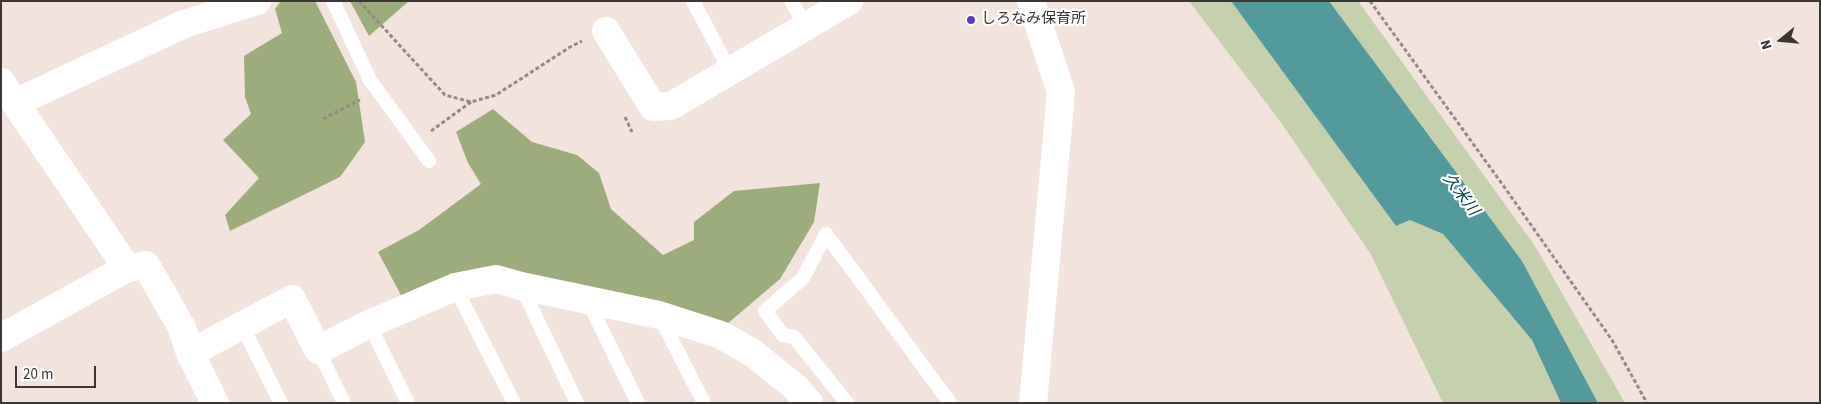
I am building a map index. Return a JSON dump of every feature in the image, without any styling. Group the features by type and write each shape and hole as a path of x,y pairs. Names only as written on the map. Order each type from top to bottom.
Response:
{"street":[{"path":"127,268 8,93 184,24 257,1"},
{"path":"606,31 653,107 671,106 849,1"},
{"path":"1031,1 1061,92 1032,403"},
{"path":"1,338 127,268 146,265 182,328 190,353 215,403"},
{"path":"190,353 292,299 318,350 368,324 455,287 496,279 588,301 659,315 721,335 745,348 796,388 809,403"}],"lane":[{"path":"333,1 370,80 429,161"},
{"path":"693,1 730,71"},
{"path":"791,1 806,26"},
{"path":"847,403 794,337 783,335 764,311 804,278 826,234 950,403"},
{"path":"521,286 577,403"},
{"path":"455,287 509,401"},
{"path":"588,301 638,403"},
{"path":"659,315 704,403"},
{"path":"368,324 408,403"},
{"path":"242,326 281,403"},
{"path":"318,350 344,403"}],"path":[{"path":"359,1 445,95 472,102"},
{"path":"1370,1 1500,180 1612,340 1647,403"},
{"path":"439,124 472,102 496,95 570,47 606,31"},
{"path":"323,119 354,102"}],"green space":[{"path":"281,1 315,1 356,82 365,142 340,177 230,231 225,215 259,178 223,140 251,114 245,97 244,56 282,33 275,9"},
{"path":"350,1 409,1 369,36"},
{"path":"1189,1 1231,1 1396,226 1410,220 1443,234 1532,340 1561,403 1443,403 1370,253 1282,124"},
{"path":"1329,1 1358,1 1535,246 1625,403 1598,403 1522,261"},
{"path":"493,109 532,142 577,155 599,173 611,209 663,255 694,240 694,222 734,191 820,183 814,222 780,279 727,324 590,289 402,297 378,252 419,230 481,184 468,163 456,132"}],"water":[{"name":"久米川","path":"1231,1 1329,1 1522,261 1598,403 1561,403 1532,340 1443,234 1410,220 1396,226"}],"place":[{"name":"しろなみ保育所","path":"971,20"}]}
